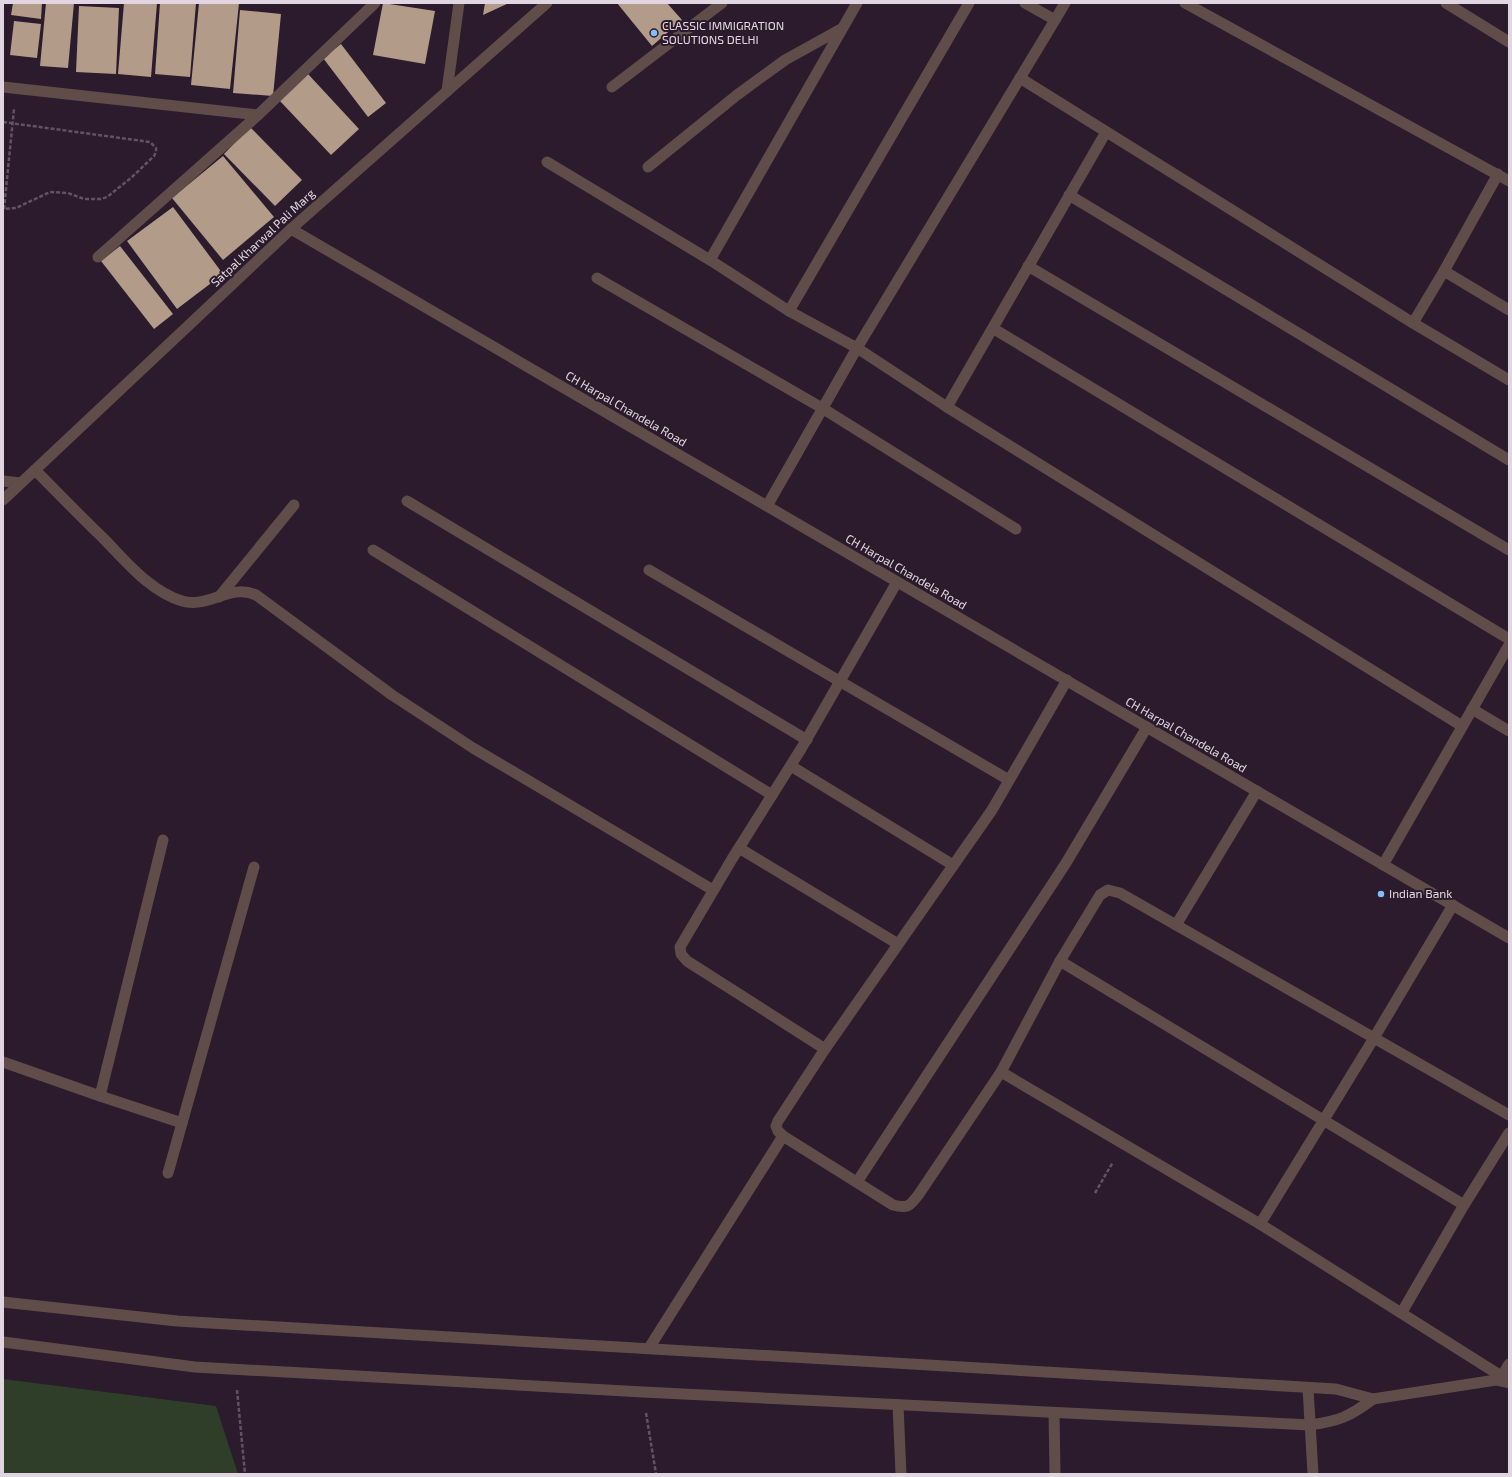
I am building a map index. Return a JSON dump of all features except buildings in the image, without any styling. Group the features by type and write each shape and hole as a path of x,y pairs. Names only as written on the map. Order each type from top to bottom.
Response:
{"street":[{"path":"98,257 258,115 376,3"},
{"path":"447,91 459,3"},
{"name":"Satpal Kharwal Pali Marg","path":"3,500 291,229 547,3"},
{"path":"612,88 722,3"},
{"path":"710,260 857,3"},
{"path":"789,311 969,3"},
{"path":"1025,3 1055,20"},
{"path":"767,506 857,348 1065,3"},
{"path":"1186,3 1509,181"},
{"path":"1446,3 1509,42"},
{"path":"648,167 737,95 785,60 842,29"},
{"path":"1020,78 1413,323 1509,380"},
{"path":"3,87 258,115"},
{"path":"947,407 994,329 1028,266 1106,132"},
{"path":"547,162 710,260 789,311 857,348 947,407 1462,726"},
{"path":"1413,323 1498,174"},
{"path":"1069,195 1509,460"},
{"name":"CH Harpal Chandela Road","path":"291,229 1509,938"},
{"path":"1028,266 1509,550"},
{"path":"1444,271 1509,310"},
{"path":"597,278 822,408 1016,529"},
{"path":"994,329 1509,639"},
{"path":"35,470 139,574 173,598 189,603 244,591 256,595 392,696 473,748 713,890"},
{"path":"3,481 21,483"},
{"path":"408,501 807,740"},
{"path":"219,597 294,505"},
{"path":"373,550 772,795"},
{"path":"649,570 1009,780"},
{"path":"825,1049 687,961 681,954 681,942 807,740 897,582"},
{"path":"1383,864 1509,645"},
{"path":"1067,680 992,810 825,1049 778,1121 776,1126 783,1136 893,1205 908,1207 913,1203 1001,1072 1060,961 1100,895 1108,890 1120,893 1509,1115"},
{"path":"1472,709 1509,731"},
{"path":"857,1182 1066,863 1147,727"},
{"path":"791,766 953,865"},
{"path":"1176,925 1258,791"},
{"path":"100,1096 163,840"},
{"path":"739,848 898,944"},
{"path":"168,1172 254,867"},
{"path":"1260,1224 1322,1120 1374,1038 1452,904"},
{"path":"1060,961 1464,1205"},
{"path":"3,1062 182,1123"},
{"path":"1001,1072 1260,1224 1402,1312 1507,1380"},
{"path":"1402,1312 1464,1205 1509,1133"},
{"path":"649,1348 783,1136"},
{"path":"3,1302 177,1321 1336,1389 1373,1399 1496,1380 1507,1380"},
{"path":"3,1342 195,1367 643,1392 1310,1425 1333,1422 1347,1416 1373,1399"},
{"path":"1507,1380 1509,1364"},
{"path":"1308,1388 1313,1474"},
{"path":"898,1405 901,1474"},
{"path":"1054,1412 1055,1474"}],"path":[{"path":"3,122 13,123 150,142 156,148 156,152 154,156 132,177 101,199 84,199 68,193 50,192 16,208 4,209 13,123"},
{"path":"1095,1193 1123,1144"},
{"path":"235,1369 245,1474"},
{"path":"643,1392 656,1474"}],"green space":[{"path":"3,1379 216,1406 238,1474 3,1474"}],"place":[{"name":"CLASSIC IMMIGRATION SOLUTIONS DELHI","path":"654,33"},
{"name":"Indian Bank","path":"1381,894"}]}
